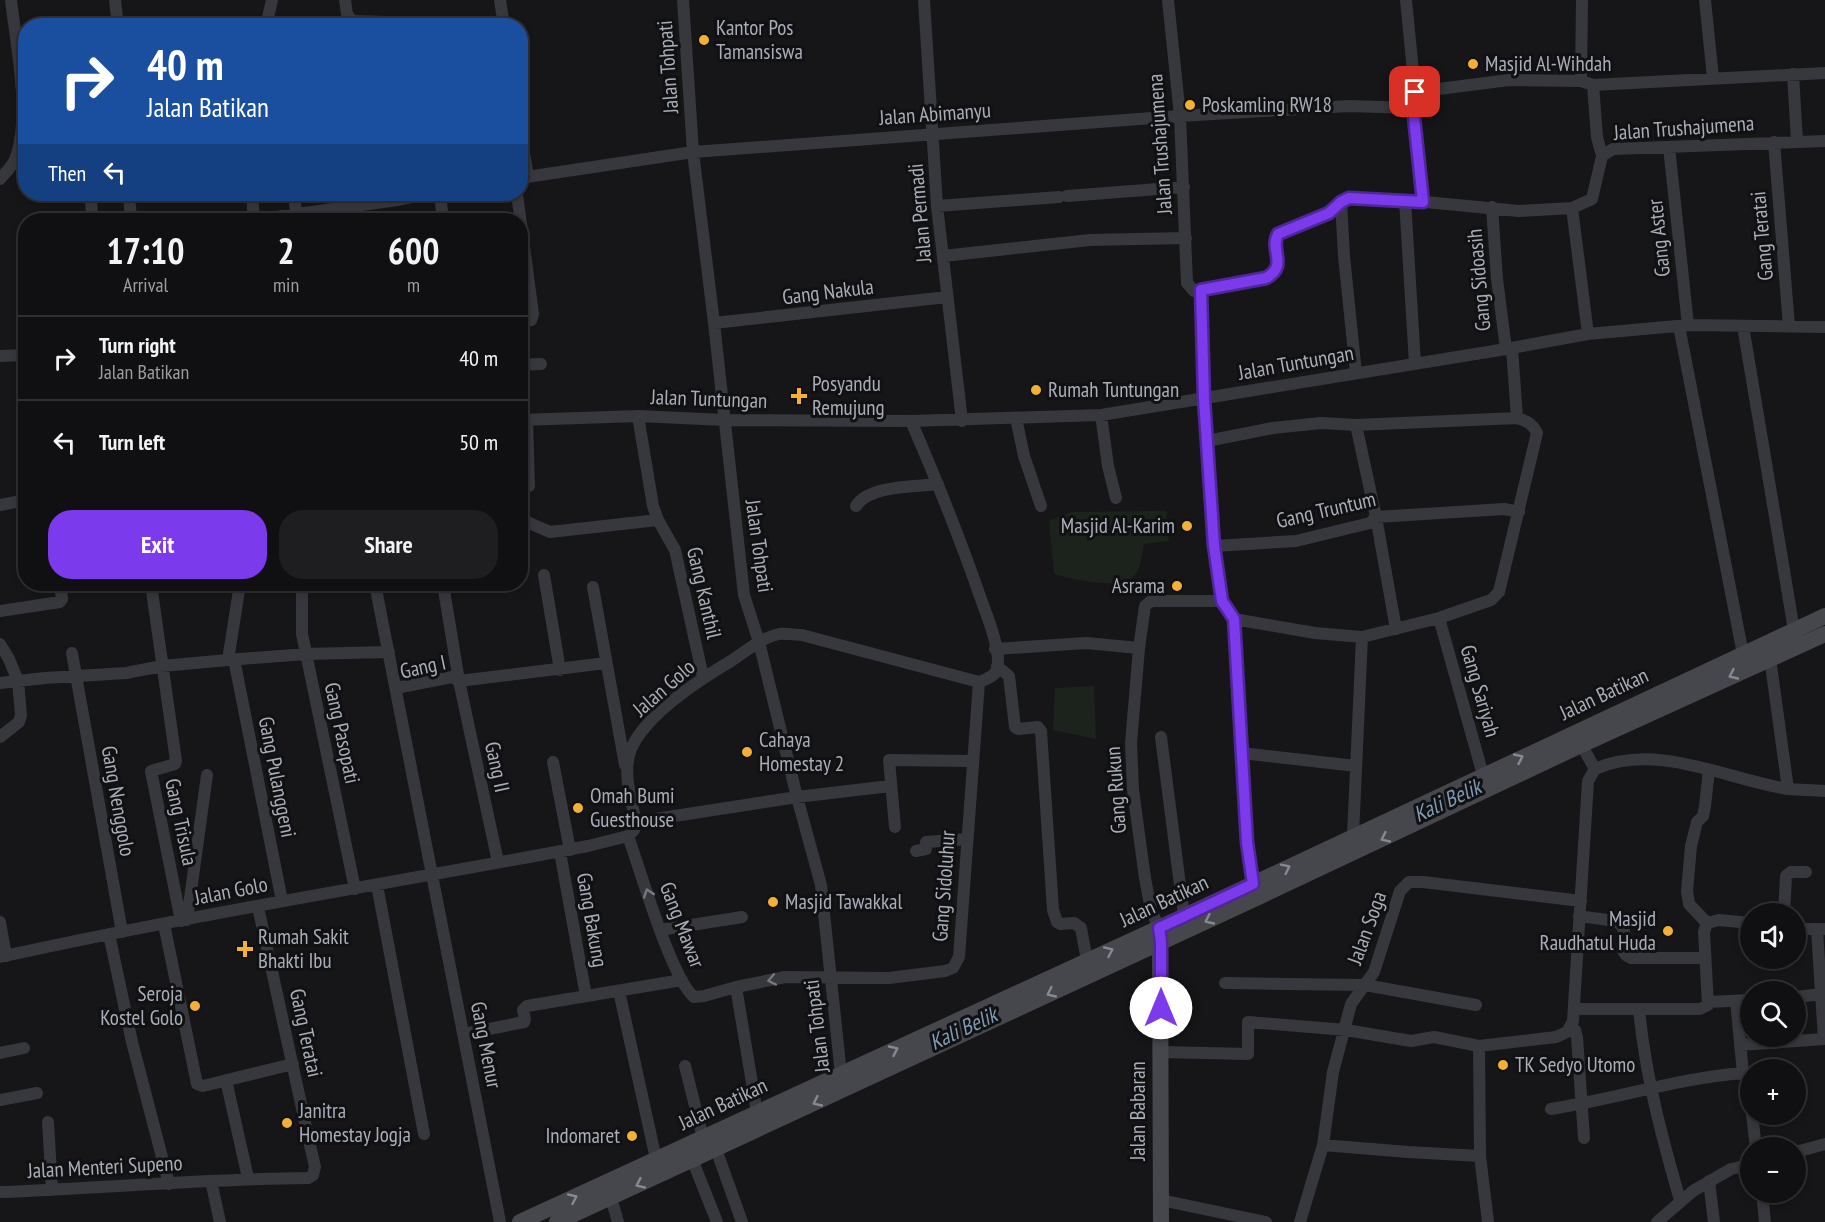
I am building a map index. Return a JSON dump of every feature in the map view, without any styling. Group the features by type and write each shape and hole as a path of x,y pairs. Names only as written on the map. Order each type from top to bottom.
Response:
{"main road":[{"name":"Jalan Batikan","path":"520,1222 692,1160 709,1143 757,1113 844,1081 1087,961 1160,935 1184,916 1253,884 1315,862 1353,836 1484,775 1578,739 1770,658 1825,616"},
{"name":"Jalan Batikan","path":"557,1222 656,1160 709,1143 1160,935 1578,739 1743,654 1798,638 1825,634"},
{"name":"Jalan Babaran","path":"1160,935 1161,1222"}],"street":[{"path":"11,0 18,40"},
{"path":"115,0 117,18"},
{"path":"268,18 272,0"},
{"path":"345,0 350,18"},
{"path":"500,0 503,18"},
{"name":"Jalan Tohpati","path":"683,0 693,152 744,595 759,642 797,797 822,885 844,1081"},
{"name":"Jalan Permadi","path":"924,0 937,206 962,421"},
{"name":"Jalan Trushajumena","path":"1168,0 1180,116 1188,286 1194,291 1201,290"},
{"path":"1406,0 1415,92 1413,108 1423,202"},
{"path":"1582,0 1587,83 1602,156"},
{"path":"1705,0 1713,78"},
{"path":"1415,92 1509,80 1587,83 1825,73"},
{"path":"1793,74 1797,141"},
{"name":"Jalan Abimanyu","path":"528,177 693,152 1180,116 1349,106 1413,108"},
{"name":"Jalan Trushajumena","path":"1572,208 1592,199 1602,156 1613,149 1774,141 1825,141"},
{"name":"Gang Teratai","path":"1774,141 1789,326"},
{"name":"Gang Aster","path":"1669,147 1684,326 1743,654"},
{"path":"0,179 18,163"},
{"path":"937,206 1184,187"},
{"path":"1253,884 1247,842 1234,619 1222,601 1214,546 1204,399 1201,290 1266,278 1274,273 1278,266 1275,239 1278,234 1329,213 1349,198 1405,200 1519,211 1572,208 1588,334"},
{"path":"1405,200 1414,364"},
{"path":"295,201 296,213 374,201"},
{"path":"1341,202 1356,373"},
{"name":"Gang Sidoasih","path":"1492,207 1497,279 1509,349 1517,418"},
{"path":"943,256 1090,240 1186,238"},
{"path":"528,276 533,314 531,320 528,321"},
{"name":"Gang Nakula","path":"714,323 947,297"},
{"name":"Jalan Tuntungan","path":"528,420 638,416 724,420 962,421 1101,415 1509,349 1588,334 1684,326 1825,327"},
{"path":"1743,326 1798,638"},
{"path":"0,356 18,355"},
{"path":"528,365 541,364"},
{"path":"1101,415 1108,466 1116,498"},
{"name":"Gang Kanthil","path":"638,416 653,506 675,550 703,677"},
{"path":"1016,418 1024,456 1041,506"},
{"path":"1207,441 1273,428 1321,423 1356,425 1517,418 1534,426 1537,433 1499,592 1491,600 1439,618 1362,637 1315,633 1234,619"},
{"path":"911,421 963,544 991,629 997,671 979,682"},
{"path":"1356,425 1376,517 1396,629"},
{"path":"528,473 529,486"},
{"path":"856,506 867,495 880,491 938,484"},
{"path":"0,505 18,502"},
{"name":"Gang Truntum","path":"1214,546 1296,541 1371,523 1376,517 1504,508 1519,512"},
{"path":"528,522 550,532 658,520"},
{"path":"544,575 560,670"},
{"path":"593,587 626,772"},
{"path":"0,610 60,602 60,591"},
{"path":"152,591 162,666"},
{"path":"231,659 239,591"},
{"name":"Gang Pasopati","path":"302,591 302,634 355,889"},
{"path":"376,591 396,688"},
{"name":"Gang II","path":"444,591 459,681 498,862"},
{"name":"Gang Rukun","path":"1160,935 1146,887 1133,790 1131,743 1145,606 1148,603 1222,601"},
{"name":"Gang Sariyah","path":"1439,618 1484,775"},
{"name":"Jalan Golo","path":"636,822 626,772 631,749 653,718 703,677 759,642 780,634 802,635 979,682"},
{"path":"1353,836 1362,637"},
{"path":"995,650 1086,643 1139,648"},
{"path":"0,644 18,681 20,719 0,737"},
{"path":"0,683 126,673 162,666 231,659 389,652"},
{"name":"Gang Nenggolo","path":"72,653 122,932"},
{"path":"1770,658 1788,789"},
{"name":"Gang Pulanggeni","path":"231,659 282,901"},
{"name":"Gang I","path":"433,875 396,688 452,677 459,681 606,663"},
{"name":"Gang Trisula","path":"162,666 175,750 175,764 151,771 184,920"},
{"path":"997,666 1009,676 1015,728 1038,727 1041,731 1053,910 1060,924 1074,922 1081,928 1087,961"},
{"name":"Gang Sidoluhur","path":"831,977 901,978 945,971 953,968 959,957 979,682"},
{"path":"1161,737 1184,916"},
{"path":"1578,739 1595,769"},
{"path":"1242,753 1356,766"},
{"path":"1161,1052 1248,1054 1248,1023 1346,1030 1411,1041 1434,1037 1479,1046 1556,1037 1567,1032 1573,1021 1575,1009 1588,781 1595,769 1624,760 1657,759 1788,789 1825,791"},
{"path":"895,827 889,760 972,761"},
{"name":"Gang Bakung","path":"553,762 586,996"},
{"path":"1707,923 1689,904 1687,891 1690,846 1697,822 1705,806 1709,770"},
{"path":"184,920 207,775"},
{"path":"628,836 634,830 636,822 797,797 890,786"},
{"name":"Jalan Golo","path":"3,957 282,901 565,851 628,836"},
{"name":"Gang Mawar","path":"628,836 660,930 682,980 694,997 785,977 831,977"},
{"path":"916,850 926,849 926,842 967,839"},
{"path":"1785,903 1786,876 1791,872 1806,872"},
{"name":"Gang Menur","path":"433,875 500,1222"},
{"name":"Jalan Soga","path":"1300,1222 1323,1144 1333,1072 1346,1030 1351,1004 1374,972 1400,891 1409,882 1423,882 1581,901"},
{"path":"377,885 424,1134"},
{"name":"Gang Teratai","path":"258,907 315,1167"},
{"path":"1579,916 1616,922 1622,926 1624,931 1622,951 1625,956 1631,958 1705,958"},
{"path":"660,930 742,917"},
{"path":"1707,923 1719,920 1740,921"},
{"path":"0,922 3,957"},
{"path":"1575,1009 1700,1009 1708,1005 1704,932 1707,923"},
{"path":"164,924 197,1084 203,1086 293,1064"},
{"path":"1806,929 1821,930 1824,1039 1806,1040"},
{"path":"109,934 132,1042 169,1184"},
{"path":"464,1034 524,1022 524,1010 527,1006 682,980"},
{"path":"1225,983 1365,985 1476,1005"},
{"path":"736,987 757,1113"},
{"path":"619,992 656,1160"},
{"path":"1806,996 1822,994"},
{"path":"1736,1000 1740,1045"},
{"path":"1708,1002 1740,1000"},
{"path":"1639,1009 1642,1044 1680,1200"},
{"path":"1570,1027 1575,1030 1577,1036 1584,1138"},
{"path":"1479,1046 1480,1156 1488,1222"},
{"path":"0,1053 24,1048"},
{"path":"686,1066 709,1143 742,1222"},
{"path":"1551,1109 1581,1105 1698,1077 1740,1073"},
{"path":"226,1080 248,1178"},
{"path":"0,1100 37,1093"},
{"path":"48,1122 52,1190"},
{"path":"1323,1144 1480,1156"},
{"path":"1806,1149 1825,1144"},
{"path":"692,1160 717,1222"},
{"name":"Jalan Menteri Supeno","path":"0,1192 248,1178 308,1178 313,1175 315,1167"},
{"path":"1664,1220 1680,1200 1709,1181 1731,1169 1740,1167"},
{"name":"Jalan Menteri Supeno","path":"211,1181 220,1222"},
{"path":"1709,1181 1714,1222"},
{"path":"608,1190 618,1222"},
{"path":"1161,1200 1266,1222"},
{"path":"1763,1203 1765,1222"}],"shaded area":[{"path":"1166,511 1169,541 1144,544 1137,572 1128,580 1108,583 1072,579 1054,574 1049,521 1071,512"},
{"path":"1094,686 1096,739 1053,730 1055,688"}],"place":[{"name":"Kantor Pos Tamansiswa","path":"704,40"},
{"name":"Masjid Al-Wihdah","path":"1473,64"},
{"name":"Poskamling RW18","path":"1190,105"},
{"name":"Rumah Tuntungan","path":"1036,390"},
{"name":"Posyandu Remujung","path":"799,396"},
{"name":"Masjid Al-Karim","path":"1187,526"},
{"name":"Asrama","path":"1177,586"},
{"name":"Cahaya Homestay 2","path":"747,752"},
{"name":"Omah Bumi Guesthouse","path":"578,808"},
{"name":"Masjid Tawakkal","path":"773,902"},
{"name":"Masjid Raudhatul Huda","path":"1668,931"},
{"name":"Rumah Sakit Bhakti Ibu","path":"245,949"},
{"name":"Seroja Kostel Golo","path":"195,1006"},
{"name":"TK Sedyo Utomo","path":"1503,1065"},
{"name":"Janitra Homestay Jogja","path":"287,1123"},
{"name":"Indomaret","path":"632,1136"}],"route":[{"path":"1161,1008 1159,928 1253,884 1247,842 1242,773 1234,619 1222,601 1214,546 1204,399 1201,290 1266,278 1274,273 1278,266 1275,239 1278,234 1329,213 1349,198 1423,202 1413,108 1415,92"}],"water label":[{"name":"Kali Belik","path":"1447,800"},
{"name":"Kali Belik","path":"963,1028"}]}
